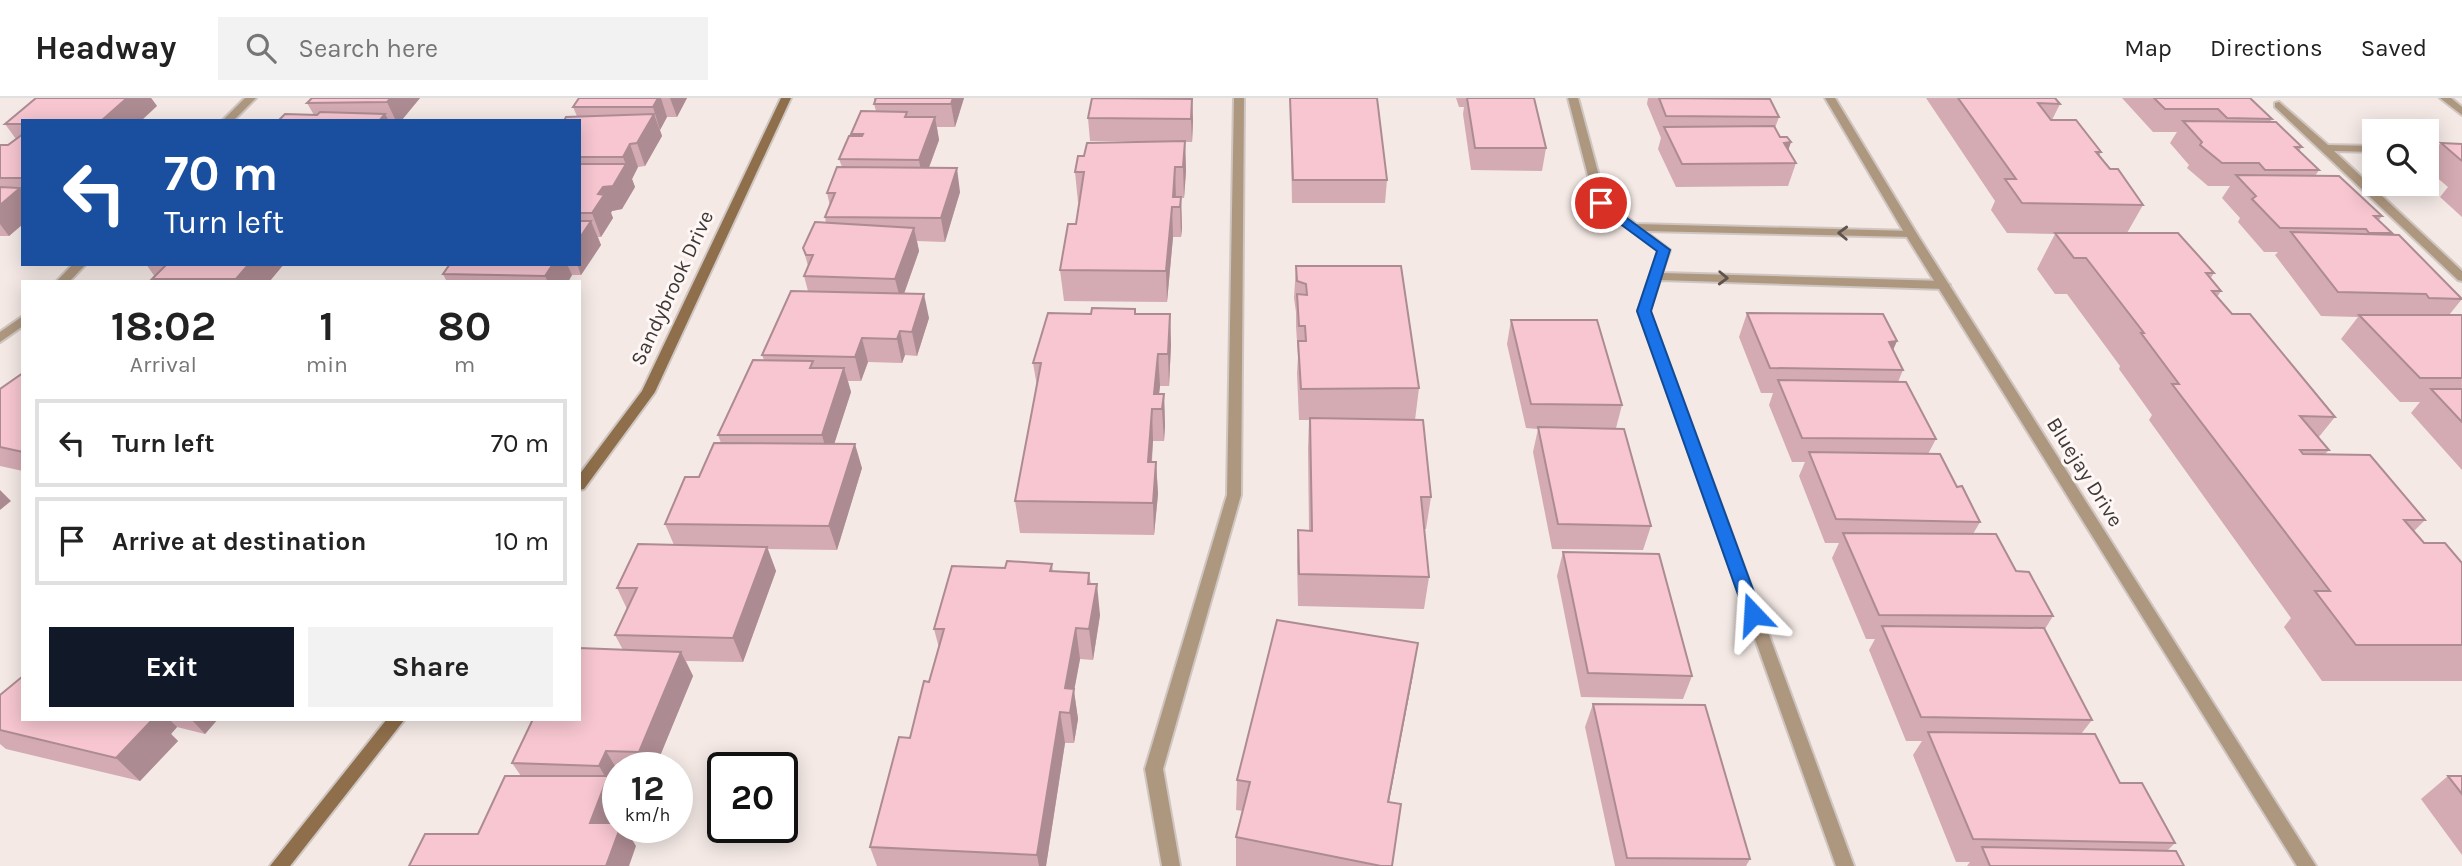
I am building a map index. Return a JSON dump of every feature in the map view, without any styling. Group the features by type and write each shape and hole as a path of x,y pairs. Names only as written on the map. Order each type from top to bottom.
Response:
{"street":[{"path":"229,119 251,98"},
{"name":"Sandybrook Drive","path":"581,482 648,392 786,98"},
{"path":"1171,866 1154,769 1234,495 1239,98"},
{"path":"1573,98 1601,203 1664,250 1644,311 1845,866"},
{"name":"Bluejay Drive","path":"1830,98 1911,234 2307,866"},
{"path":"2445,98 2462,111"},
{"path":"2279,105 2328,148 2462,277"},
{"path":"2328,148 2362,149"},
{"path":"2439,149 2462,149"},
{"path":"1632,227 1911,234"},
{"path":"64,280 78,266"},
{"path":"1655,276 1944,285"},
{"path":"0,338 21,322"},
{"path":"279,866 395,721"}],"building":[{"path":"36,98 127,98 103,119 21,119 21,124 5,124"},
{"path":"312,98 391,98 387,102 307,103"},
{"path":"579,98 658,98 653,107 573,107"},
{"path":"876,98 953,98 951,104 874,104"},
{"path":"1092,98 1192,99 1191,119 1088,118"},
{"path":"1290,98 1377,98 1387,180 1293,180"},
{"path":"1467,98 1534,98 1546,148 1475,148"},
{"path":"1659,98 1770,99 1779,117 1666,116"},
{"path":"1958,98 2055,98 2060,104 2038,103 2051,120 2076,120 2101,152 2096,152 2110,169 2118,169 2143,205 2022,203 2005,179 2016,179"},
{"path":"2154,98 2250,98 2272,119 2227,118 2218,109 2165,109"},
{"path":"861,111 907,112 905,117 935,117 919,160 839,159 849,136 863,134 851,134"},
{"path":"320,112 385,114 381,119 280,119 285,114 317,115"},
{"path":"654,114 637,143 630,144 623,157 581,157 581,119 565,119"},
{"path":"2183,121 2276,122 2302,147 2295,147 2319,170 2265,170 2259,163 2222,163 2200,145 2202,142"},
{"path":"1774,126 1780,137 1787,137 1791,142 1784,143 1796,163 1682,164 1664,127"},
{"path":"21,135 21,178 0,178 0,145 8,145"},
{"path":"1185,141 1183,167 1175,167 1173,197 1181,197 1180,207 1172,207 1166,271 1060,270 1068,224 1076,224 1084,172 1075,172 1078,156 1084,156 1087,143"},
{"path":"2441,143 2462,144 2462,161"},
{"path":"581,164 626,164 613,186 603,187 598,194 604,195 592,213 581,213"},
{"path":"837,167 957,168 941,218 825,217 835,193 827,193"},
{"path":"2236,175 2339,176 2382,216 2374,216 2392,233 2369,233 2366,229 2280,228 2252,199 2256,196"},
{"path":"0,187 20,188 0,205"},
{"path":"581,221 591,221 581,236"},
{"path":"815,222 914,228 895,279 804,276 813,255 806,255 803,248"},
{"path":"2291,232 2399,235 2462,299 2429,298 2426,294 2338,292"},
{"path":"2055,233 2178,233 2214,273 2206,273 2221,291 2212,291 2232,314 2250,314 2335,417 2300,416 2329,450 2300,450 2303,454 2370,455 2425,520 2404,520 2424,543 2445,543 2462,563 2462,645 2356,645 2315,591 2330,591 2172,384 2179,384 2141,333 2144,333 2086,258 2074,258"},
{"path":"165,266 247,266 236,279 152,279"},
{"path":"449,266 552,266 545,276 443,274"},
{"path":"1296,266 1401,266 1419,388 1301,389 1298,341 1306,341 1305,326 1299,326 1297,294 1307,295 1306,284 1297,281"},
{"path":"791,291 924,294 912,332 900,331 897,339 862,338 855,357 762,355"},
{"path":"1092,308 1135,309 1135,314 1170,314 1168,354 1158,354 1154,394 1164,394 1162,409 1152,409 1148,462 1156,462 1153,503 1015,501 1041,363 1033,363 1048,313 1091,314"},
{"path":"1747,313 1883,314 1897,341 1889,342 1903,370 1770,368"},
{"path":"2359,315 2462,315 2462,378 2420,378"},
{"path":"1511,320 1597,320 1622,405 1531,404"},
{"path":"753,360 813,361 810,368 844,368 822,435 718,435"},
{"path":"21,374 21,452 0,447 0,389"},
{"path":"1778,380 1906,382 1936,439 1802,438"},
{"path":"2431,389 2462,389 2462,422"},
{"path":"1310,418 1423,420 1431,497 1421,497 1429,577 1299,574 1298,530 1312,531"},
{"path":"1538,427 1624,429 1651,526 1558,524"},
{"path":"714,443 855,444 829,526 665,524 685,477 699,477"},
{"path":"1809,452 1940,454 1957,487 1962,486 1980,522 1836,519"},
{"path":"1843,533 1996,534 2016,571 2029,572 2053,616 1879,615"},
{"path":"638,544 767,547 733,638 615,635 637,588 617,588"},
{"path":"1563,552 1659,554 1692,676 1588,673"},
{"path":"1007,561 1052,564 1050,571 1089,573 1088,584 1097,584 1089,629 1076,628 1065,688 1074,689 1070,713 1060,712 1037,855 870,847 899,737 910,738 924,681 929,682 944,629 934,629 952,566 1005,568"},
{"path":"1277,620 1418,643 1388,802 1401,804 1392,866 1236,837 1250,782 1237,780"},
{"path":"1882,626 2044,628 2092,720 1921,717"},
{"path":"581,648 681,652 639,752 602,752 599,766 512,763 532,721 581,721"},
{"path":"21,678 21,721 151,721 116,758 0,730 0,695"},
{"path":"1593,704 1705,705 1750,859 1627,858"},
{"path":"1928,732 2095,734 2120,783 2142,783 2175,843 1973,839"},
{"path":"505,776 602,776 602,792 590,823 602,823 602,843 614,843 606,866 409,866 425,834 478,834"},
{"path":"2448,776 2462,776 2462,794"},
{"path":"1982,847 2176,851 2184,866 1990,866"}],"route":[{"path":"1601,203 1664,250 1644,311 1753,614"}]}
